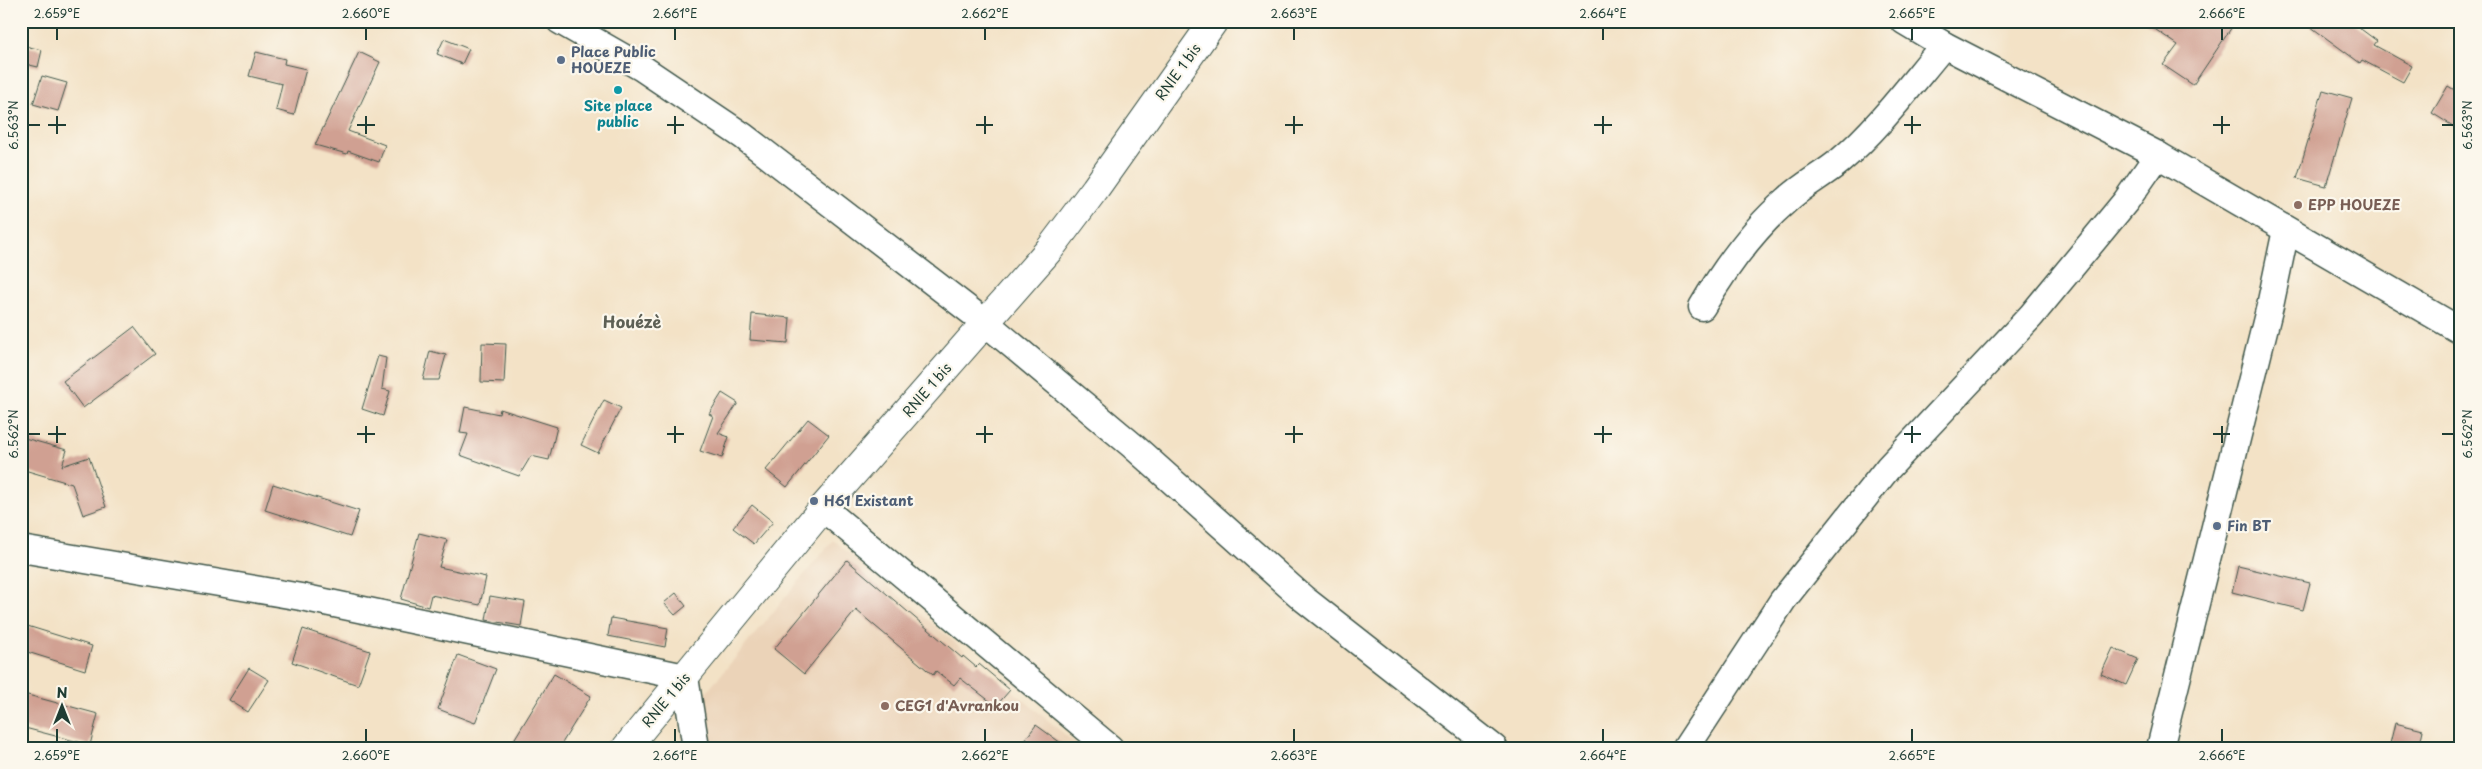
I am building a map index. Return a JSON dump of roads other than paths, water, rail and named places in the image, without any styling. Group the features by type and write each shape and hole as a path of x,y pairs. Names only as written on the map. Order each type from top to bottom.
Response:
{"main road":[{"name":"RNIE 1 bis","path":"626,748 823,508 1049,250 1095,190 1214,21"}],"street":[{"path":"560,21 642,68 743,136 986,323 1133,446 1304,599 1494,748"},
{"path":"1904,21 1944,45 2158,156 2461,331"},
{"path":"1702,307 1728,266 1786,200 1845,156 1875,126 1944,45"},
{"path":"1686,748 1789,592 1888,468 2030,316 2126,201 2158,156"},
{"path":"2160,748 2270,306 2286,230"},
{"path":"823,508 1110,748"},
{"path":"21,549 301,597 685,677 696,748"}],"place":[{"name":"Place Public HOUEZE","path":"561,60"},
{"name":"Site place public","path":"618,90"},
{"name":"EPP HOUEZE","path":"2298,205"},
{"name":"H61 Existant","path":"814,501"},
{"name":"Fin BT","path":"2217,526"},
{"name":"CEG1 d'Avrankou","path":"885,706"}],"district":[{"name":"Houézè","path":"632,322"}]}
